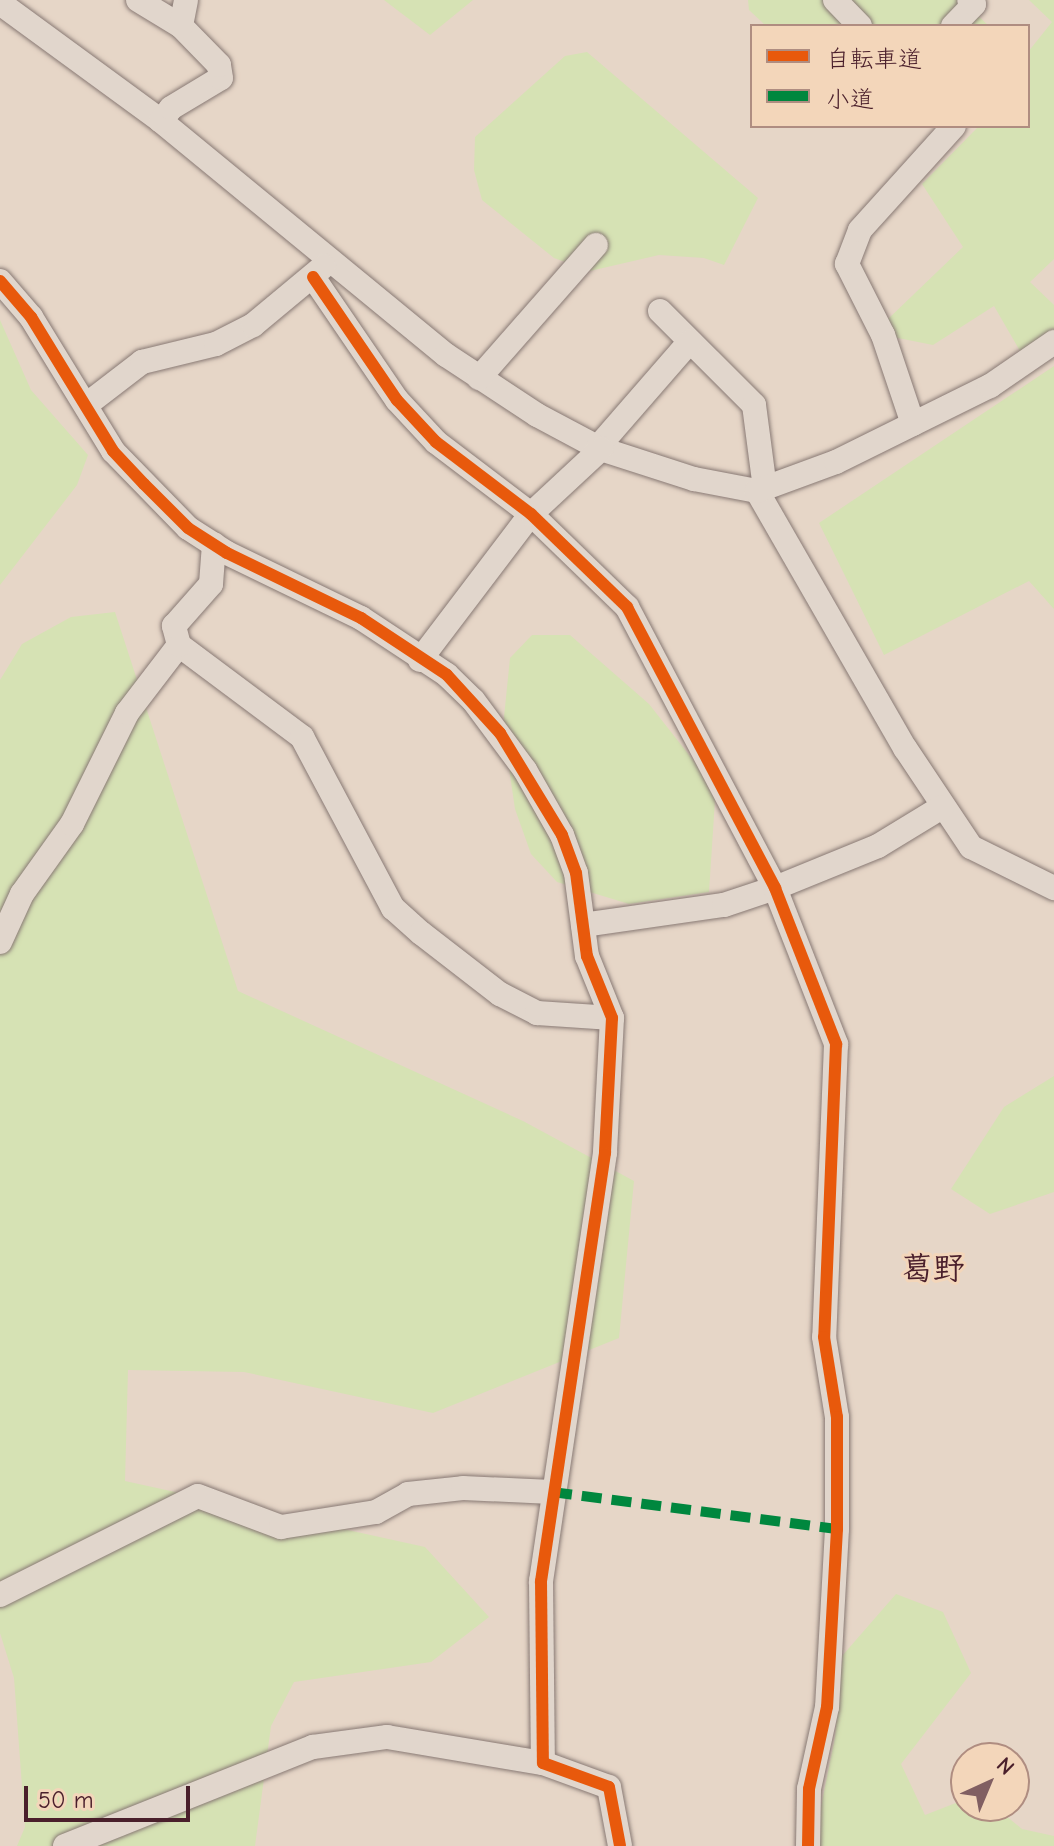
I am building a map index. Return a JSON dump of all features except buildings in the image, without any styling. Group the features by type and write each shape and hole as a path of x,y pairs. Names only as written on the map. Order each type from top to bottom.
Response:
{"street":[{"path":"138,0 168,23 181,26 219,65 221,78 171,108 161,121"},
{"path":"181,26 186,0"},
{"path":"835,0 858,24"},
{"path":"955,24 974,4 969,0"},
{"path":"0,3 161,121 321,269 479,378 600,448 694,479 761,490 836,462 990,386 1054,342"},
{"path":"913,424 883,335 847,264 860,230 952,128"},
{"path":"479,378 596,245"},
{"path":"86,405 142,362 216,344 253,325 321,269"},
{"path":"321,269 406,410 436,442 531,514 627,607 775,888 836,1044 824,1337 837,1417 837,1529 827,1707 809,1789 808,1846"},
{"path":"0,281 31,317 113,451 188,528 361,618 420,660 447,675 473,700 525,770 562,835 576,873 587,956 612,1018 605,1153 541,1581 543,1763"},
{"path":"660,311 754,405 761,490 942,807 971,847 1054,888"},
{"path":"420,660 531,514 600,448 690,341"},
{"path":"214,544 211,584 174,626 179,645 302,737 393,908 500,994 537,1013 612,1018"},
{"path":"0,942 22,894 72,824 127,713 179,645"},
{"path":"583,925 724,905 878,846 942,807"},
{"path":"0,1595 198,1496 281,1527 376,1512 408,1494 463,1488 552,1492"},
{"path":"65,1846 313,1747 387,1737 543,1763 609,1787 620,1846"}],"green space":[{"path":"384,0 473,0 430,35"},
{"path":"748,0 961,0 987,24 764,24 749,10"},
{"path":"1029,0 1054,0 1054,259 1030,282 1054,305 1054,329 1049,338 1020,351 994,306 933,345 893,337 887,320 963,247 922,184 977,128 1030,128 1030,50 1052,22"},
{"path":"587,52 758,198 724,265 704,258 659,255 590,271 554,258 482,200 474,170 475,137 565,56"},
{"path":"0,320 31,390 88,455 77,485 0,585"},
{"path":"1054,366 1054,609 1029,581 884,655 819,523"},
{"path":"115,612 238,991 523,1121 634,1181 619,1338 433,1413 244,1372 128,1370 125,1481 425,1547 489,1617 431,1662 294,1682 271,1726 255,1846 17,1846 25,1827 14,1678 0,1633 0,680 22,644 71,617"},
{"path":"532,635 570,635 649,704 697,765 715,800 709,892 629,904 557,882 531,854 515,809 503,727 510,658"},
{"path":"1054,1076 1054,1192 990,1214 951,1189 1004,1107"},
{"path":"896,1594 943,1612 971,1673 901,1764 925,1815 950,1805 950,1822 1013,1822 1022,1829 1054,1836 1054,1846 813,1846 835,1737 842,1656"}],"marked path":[{"path":"552,1492 837,1529"}],"cycle path":[{"path":"313,277 397,400 436,442 531,514 627,607 775,888 836,1044 824,1337 837,1417 837,1529 827,1707 809,1789 808,1846"},
{"path":"0,281 31,317 113,451 188,528 227,553 361,618 447,675 500,733 562,835 576,873 587,956 612,1018 605,1153 541,1581 543,1763 609,1787 620,1846"}],"district":[{"name":"葛野","path":"933,1269"}]}
